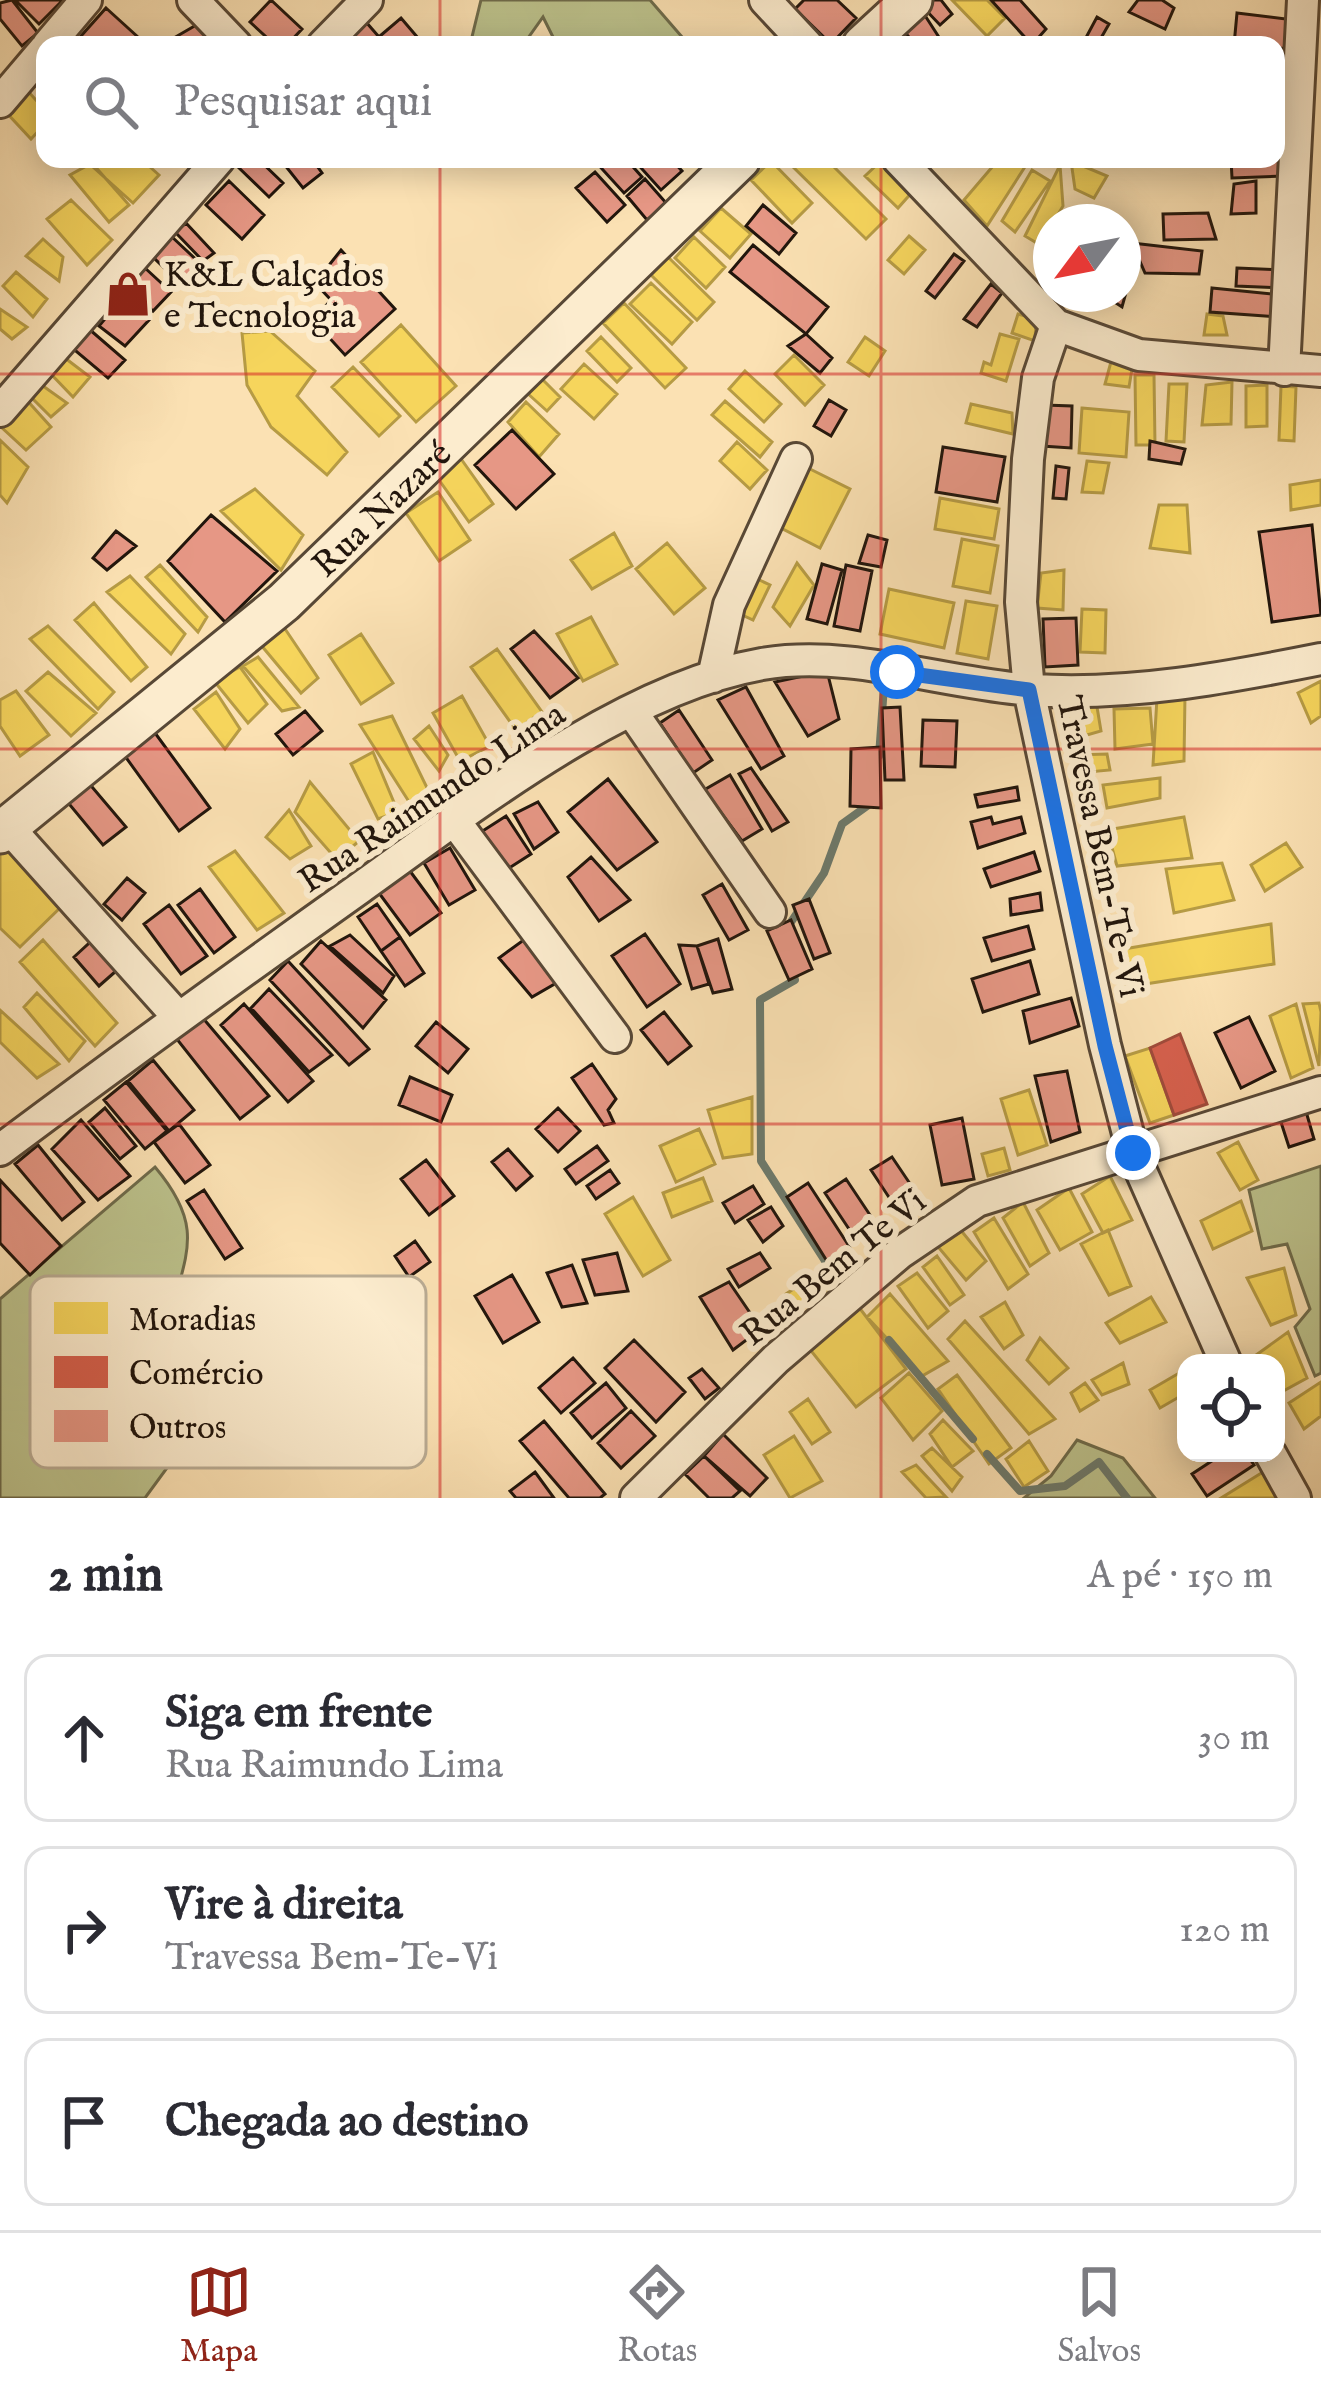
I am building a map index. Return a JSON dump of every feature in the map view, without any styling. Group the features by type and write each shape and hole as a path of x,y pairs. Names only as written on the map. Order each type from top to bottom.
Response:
{"street":[{"path":"55,36 86,0"},
{"path":"193,0 227,36"},
{"path":"332,36 368,0"},
{"path":"765,0 799,36"},
{"path":"873,36 912,0"},
{"path":"1284,370 1308,162 1303,0"},
{"path":"0,102 36,59"},
{"path":"0,411 211,168"},
{"name":"Rua Nazaré","path":"4,830 284,602 731,168"},
{"path":"907,168 1056,325 1138,355 1321,371"},
{"name":"Travessa Bem-Te-Vi","path":"1056,325 1038,378 1028,459 1021,602 1029,690 1105,1046 1133,1153 1222,1354"},
{"path":"713,677 729,605 796,459"},
{"name":"Rua Raimundo Lima","path":"0,1150 178,1017 535,765 632,712 713,677 764,664 831,660 1029,690 1103,691 1221,679 1321,659"},
{"path":"632,712 770,912"},
{"path":"454,820 615,1036"},
{"path":"4,830 178,1017"},
{"name":"Rua Bem Te Vi","path":"636,1498 776,1359 901,1253 977,1201 1075,1166 1133,1153 1321,1092"},
{"path":"1275,1462 1295,1498"}],"green space":[{"path":"481,0 650,0 681,36 552,36 543,17 529,36 472,36"},
{"path":"1321,1166 1321,1373 1315,1376 1295,1327 1310,1309 1287,1244 1262,1249 1249,1190"},
{"path":"155,1167 172,1189 187,1227 181,1276 30,1276 30,1468 167,1468 145,1498 0,1498 0,1299"},
{"path":"1077,1440 1123,1458 1155,1498 1024,1498 1051,1476"}],"building: Moradias":[{"path":"952,0 987,0 1005,18 987,36"},
{"path":"25,88 36,100 36,134 31,139 4,110"},
{"path":"94,168 151,168 159,175 133,203"},
{"path":"96,168 129,205 109,222 70,175"},
{"path":"764,168 778,168 812,203 792,223 751,180"},
{"path":"794,168 835,168 886,219 866,239"},
{"path":"873,168 892,168 914,190 898,208 865,176"},
{"path":"991,168 1024,168 987,226 964,200"},
{"path":"1059,168 1063,204 1041,204"},
{"path":"1072,168 1107,176 1094,198 1075,189"},
{"path":"1032,170 1050,181 1015,232 1002,221"},
{"path":"71,200 112,240 87,265 47,219"},
{"path":"721,208 751,234 730,258 700,231"},
{"path":"909,236 925,250 904,274 888,260"},
{"path":"694,237 725,267 706,288 675,258"},
{"path":"43,239 63,257 59,281 26,256"},
{"path":"668,257 714,302 697,320 651,275"},
{"path":"16,272 47,299 33,317 3,286"},
{"path":"651,283 692,322 672,344 630,304"},
{"path":"624,303 686,368 665,388 603,323"},
{"path":"0,309 27,327 12,339 0,329"},
{"path":"1018,314 1036,319 1035,341 1012,333"},
{"path":"1207,314 1223,316 1227,335 1204,335"},
{"path":"401,325 456,386 416,422 361,362"},
{"path":"270,331 315,371 297,396 347,452 327,475 271,427 247,385 242,333"},
{"path":"1000,334 1019,339 1006,381 981,373 984,362 991,365"},
{"path":"601,337 631,368 617,382 587,351"},
{"path":"865,337 885,351 869,376 848,362"},
{"path":"61,355 90,377 73,397 50,373"},
{"path":"794,355 824,385 805,405 775,374"},
{"path":"1134,357 1129,387 1105,384 1112,358"},
{"path":"584,364 617,394 594,419 561,389"},
{"path":"353,367 400,416 379,436 332,387"},
{"path":"745,371 781,404 764,422 729,389"},
{"path":"1135,375 1154,375 1155,445 1136,445"},
{"path":"540,377 560,397 547,411 526,392"},
{"path":"36,381 67,403 51,417 27,393"},
{"path":"1232,382 1231,424 1202,425 1206,385"},
{"path":"1169,384 1187,384 1184,442 1166,441"},
{"path":"1267,385 1267,426 1246,427 1246,386"},
{"path":"1281,386 1296,387 1294,441 1279,440"},
{"path":"24,397 51,427 26,450 0,426"},
{"path":"725,401 772,442 760,457 712,415"},
{"path":"526,402 559,434 539,457 508,422"},
{"path":"971,404 1012,413 1013,434 966,423"},
{"path":"1082,408 1129,412 1126,457 1079,453"},
{"path":"0,440 28,467 7,503 0,495"},
{"path":"737,442 767,470 750,489 720,461"},
{"path":"459,456 493,504 469,522 434,473"},
{"path":"1087,461 1109,463 1103,493 1082,492"},
{"path":"808,468 850,489 820,548 779,527"},
{"path":"1321,480 1321,505 1291,510 1290,485"},
{"path":"255,489 303,535 281,570 221,511"},
{"path":"438,492 470,540 439,561 406,513"},
{"path":"940,498 999,509 994,539 935,529"},
{"path":"1159,505 1187,505 1190,553 1150,548"},
{"path":"614,533 632,566 592,589 571,560"},
{"path":"962,539 998,546 990,593 953,586"},
{"path":"667,543 705,588 674,614 636,569"},
{"path":"797,563 814,585 790,626 773,607"},
{"path":"160,565 207,617 198,632 146,577"},
{"path":"1064,570 1063,610 1037,608 1041,573"},
{"path":"130,576 185,634 171,654 107,592"},
{"path":"753,577 770,585 753,620 736,612"},
{"path":"889,589 954,603 944,648 880,634"},
{"path":"966,601 997,606 988,659 957,653"},
{"path":"94,603 147,667 131,681 75,620"},
{"path":"1082,609 1106,610 1105,653 1080,652"},
{"path":"273,611 318,678 301,693 256,639"},
{"path":"591,617 617,664 583,681 557,634"},
{"path":"48,626 114,692 98,709 30,639"},
{"path":"361,634 393,683 361,704 329,655"},
{"path":"497,649 542,712 516,730 471,667"},
{"path":"258,657 299,707 282,711 243,666"},
{"path":"240,667 267,704 248,723 214,681"},
{"path":"48,672 96,713 71,736 26,691"},
{"path":"1321,681 1321,716 1311,723 1298,693"},
{"path":"16,691 49,735 20,756 0,726 0,700"},
{"path":"216,692 240,729 225,749 194,709"},
{"path":"1185,695 1184,761 1153,765 1157,698"},
{"path":"462,696 490,746 460,761 433,713"},
{"path":"1096,701 1101,731 1066,741 1062,706"},
{"path":"1150,708 1153,744 1115,749 1114,709"},
{"path":"392,716 433,800 413,808 360,725"},
{"path":"429,726 448,755 439,771 414,739"},
{"path":"373,752 398,812 378,819 351,764"},
{"path":"1107,754 1110,770 1078,773 1075,755"},
{"path":"1160,778 1160,798 1107,808 1103,785"},
{"path":"310,782 359,841 337,860 295,812"},
{"path":"289,810 311,846 290,859 266,837"},
{"path":"1184,817 1192,858 1117,866 1107,830"},
{"path":"0,840 66,902 20,947 0,928"},
{"path":"1286,843 1302,867 1265,891 1251,865"},
{"path":"235,851 284,913 257,930 209,867"},
{"path":"1222,863 1234,900 1174,913 1166,869"},
{"path":"1271,924 1274,964 1126,987 1118,950"},
{"path":"43,940 117,1023 95,1046 20,962"},
{"path":"37,993 85,1041 69,1061 24,1007"},
{"path":"1319,1003 1321,1012 1319,1066 1303,1004"},
{"path":"1296,1004 1313,1068 1291,1078 1270,1016"},
{"path":"0,1010 59,1064 37,1078 0,1042"},
{"path":"1150,1048 1174,1115 1150,1123 1125,1056"},
{"path":"1029,1090 1047,1145 1018,1155 1001,1099"},
{"path":"752,1097 752,1154 723,1158 708,1110"},
{"path":"699,1129 715,1164 676,1182 660,1146"},
{"path":"1238,1142 1258,1180 1240,1190 1218,1153"},
{"path":"1004,1148 1010,1170 988,1176 982,1154"},
{"path":"1110,1176 1132,1220 1103,1233 1082,1194"},
{"path":"703,1178 712,1201 672,1217 663,1193"},
{"path":"1069,1188 1092,1232 1060,1250 1037,1210"},
{"path":"633,1197 670,1260 643,1276 605,1214"},
{"path":"1241,1201 1252,1231 1213,1249 1201,1221"},
{"path":"1023,1202 1049,1253 1030,1266 1003,1218"},
{"path":"994,1218 1028,1274 1008,1289 974,1232"},
{"path":"959,1228 986,1261 966,1280 934,1242"},
{"path":"1108,1230 1131,1286 1109,1295 1081,1244"},
{"path":"937,1256 964,1295 950,1305 923,1267"},
{"path":"1284,1268 1296,1315 1271,1325 1247,1278"},
{"path":"917,1273 948,1311 928,1328 898,1286"},
{"path":"816,1274 826,1290 797,1309 786,1294"},
{"path":"890,1294 948,1361 922,1376 867,1317"},
{"path":"1151,1297 1166,1322 1120,1343 1106,1323"},
{"path":"1005,1302 1023,1335 1004,1349 981,1317"},
{"path":"858,1306 906,1369 856,1407 808,1347"},
{"path":"965,1321 1055,1419 1029,1434 948,1339"},
{"path":"1288,1332 1307,1378 1285,1390 1285,1354 1258,1354"},
{"path":"1040,1338 1068,1368 1049,1384 1027,1360"},
{"path":"1123,1363 1129,1384 1102,1395 1092,1380"},
{"path":"909,1373 942,1411 913,1440 881,1398"},
{"path":"1177,1374 1177,1398 1160,1408 1150,1390"},
{"path":"957,1375 1011,1448 989,1464 938,1389"},
{"path":"1321,1382 1321,1416 1304,1429 1289,1403"},
{"path":"1085,1383 1098,1400 1080,1411 1071,1393"},
{"path":"808,1399 830,1432 812,1444 790,1412"},
{"path":"943,1420 973,1451 952,1467 930,1434"},
{"path":"794,1436 822,1481 790,1498 764,1455"},
{"path":"1029,1441 1048,1471 1024,1487 1006,1459"},
{"path":"932,1448 962,1477 952,1491 922,1456"},
{"path":"916,1465 946,1497 926,1498 902,1472"},
{"path":"1263,1472 1280,1498 1221,1498"}],"building: Comércio":[{"path":"1180,1034 1207,1104 1174,1115 1150,1048"}],"building: Outros":[{"path":"12,0 38,33 22,46 0,19 0,3"},
{"path":"15,0 63,0 39,24"},
{"path":"271,0 302,29 295,36 265,36 250,22"},
{"path":"804,0 837,0 856,18 839,36 823,36 795,9"},
{"path":"941,0 952,14 940,25 921,5"},
{"path":"991,0 1020,0 1046,29 1040,36 1024,36"},
{"path":"1138,0 1162,0 1174,8 1165,29 1129,12"},
{"path":"106,8 137,36 81,36"},
{"path":"1237,13 1294,20 1293,49 1285,48 1285,36 1235,36"},
{"path":"924,14 938,36 908,36 900,27"},
{"path":"1097,17 1109,24 1102,36 1087,36"},
{"path":"401,18 416,36 380,36"},
{"path":"366,22 378,36 351,36"},
{"path":"198,24 205,36 177,36"},
{"path":"239,168 267,168 283,183 269,197"},
{"path":"287,168 318,168 322,173 303,188"},
{"path":"601,168 634,168 642,177 624,193"},
{"path":"641,168 682,171 661,190"},
{"path":"1231,168 1284,168 1284,176 1232,178"},
{"path":"595,172 625,205 607,222 576,188"},
{"path":"645,179 667,204 647,220 627,196"},
{"path":"229,181 264,215 242,239 206,205"},
{"path":"1256,181 1256,213 1231,214 1234,184"},
{"path":"763,205 796,233 779,254 746,226"},
{"path":"1208,213 1216,239 1164,240 1163,214"},
{"path":"186,223 214,253 203,261 175,232"},
{"path":"171,236 204,267 184,287 154,258"},
{"path":"1141,244 1202,251 1199,274 1145,273"},
{"path":"753,245 828,307 806,334 730,272"},
{"path":"341,250 395,309 345,355 313,320 331,300 315,283"},
{"path":"954,254 964,261 935,298 926,291"},
{"path":"145,268 171,292 153,311 128,287"},
{"path":"1237,268 1282,270 1282,288 1236,286"},
{"path":"991,284 1002,293 977,327 964,319"},
{"path":"1212,288 1282,295 1280,317 1210,312"},
{"path":"123,297 149,320 125,346 99,326"},
{"path":"89,329 125,360 108,378 71,347"},
{"path":"806,334 832,358 820,373 788,346"},
{"path":"829,400 846,410 831,436 814,426"},
{"path":"1044,405 1072,406 1071,448 1042,446"},
{"path":"512,430 554,474 516,509 475,465"},
{"path":"1150,441 1185,449 1181,464 1149,459"},
{"path":"943,447 1005,457 997,502 936,492"},
{"path":"1056,466 1069,468 1066,499 1053,498"},
{"path":"211,515 277,571 225,622 168,561"},
{"path":"1312,525 1321,615 1272,622 1259,532"},
{"path":"116,531 136,546 107,570 93,558"},
{"path":"868,535 887,540 881,567 859,563"},
{"path":"822,564 842,570 827,624 807,619"},
{"path":"846,565 872,571 860,631 834,626"},
{"path":"1076,618 1078,665 1045,667 1043,619"},
{"path":"534,631 578,678 550,698 511,649"},
{"path":"827,671 839,719 808,736 775,682"},
{"path":"746,687 784,756 761,769 718,700"},
{"path":"900,707 904,780 885,780 882,708"},
{"path":"679,710 712,760 693,773 660,723"},
{"path":"305,711 322,731 293,755 276,734"},
{"path":"923,720 957,721 955,767 921,766"},
{"path":"147,722 210,808 179,831 117,745"},
{"path":"880,747 881,808 850,806 851,749"},
{"path":"751,768 788,822 772,831 739,774"},
{"path":"730,775 762,829 742,841 704,790"},
{"path":"608,779 657,842 617,870 568,812"},
{"path":"87,781 126,827 103,845 65,799"},
{"path":"1017,787 1019,800 978,807 975,795"},
{"path":"538,802 558,832 534,849 514,814"},
{"path":"506,816 531,854 503,872 478,834"},
{"path":"991,817 993,824 1021,817 1025,833 978,848 971,822"},
{"path":"450,848 475,890 449,905 424,863"},
{"path":"1034,852 1040,871 991,887 984,869"},
{"path":"591,857 630,900 599,921 568,877"},
{"path":"407,867 441,913 410,935 376,889"},
{"path":"127,878 145,893 122,920 104,904"},
{"path":"722,884 748,930 729,940 703,895"},
{"path":"200,889 235,937 214,953 178,905"},
{"path":"1040,893 1042,910 1011,915 1010,899"},
{"path":"809,899 830,953 814,959 793,905"},
{"path":"377,904 400,937 381,951 358,917"},
{"path":"169,905 207,956 181,974 144,924"},
{"path":"791,920 812,969 789,980 767,931"},
{"path":"1028,926 1034,949 992,961 984,938"},
{"path":"645,934 680,984 647,1007 612,956"},
{"path":"98,935 124,964 99,986 74,957"},
{"path":"350,935 394,976 383,993 330,946"},
{"path":"400,937 424,973 405,986 381,951"},
{"path":"525,939 558,982 532,997 499,958"},
{"path":"718,939 732,989 713,993 697,946"},
{"path":"321,941 386,1000 363,1028 301,964"},
{"path":"679,945 697,946 709,984 692,989"},
{"path":"288,961 369,1049 349,1065 270,980"},
{"path":"1030,961 1039,994 983,1012 972,979"},
{"path":"269,989 332,1055 309,1072 251,1008"},
{"path":"1071,998 1079,1026 1030,1043 1023,1011"},
{"path":"244,1004 313,1081 288,1102 221,1025"},
{"path":"664,1012 691,1046 668,1064 641,1030"},
{"path":"202,1017 269,1096 240,1119 176,1038"},
{"path":"1249,1017 1275,1071 1241,1088 1215,1033"},
{"path":"436,1022 468,1049 448,1073 416,1046"},
{"path":"153,1060 194,1110 169,1131 128,1081"},
{"path":"592,1064 616,1099 608,1110 614,1123 604,1125 572,1078"},
{"path":"1067,1071 1080,1132 1051,1142 1035,1076"},
{"path":"410,1077 452,1095 441,1122 399,1105"},
{"path":"126,1082 167,1131 145,1149 104,1100"},
{"path":"105,1108 136,1146 120,1159 89,1122"},
{"path":"558,1108 580,1131 558,1152 536,1129"},
{"path":"1305,1108 1314,1139 1289,1147 1279,1116"},
{"path":"962,1118 974,1179 942,1185 930,1125"},
{"path":"81,1120 130,1176 98,1200 52,1149"},
{"path":"179,1124 210,1165 185,1183 154,1142"},
{"path":"38,1145 84,1202 62,1220 15,1164"},
{"path":"597,1146 608,1161 576,1184 565,1169"},
{"path":"508,1149 532,1176 516,1190 492,1162"},
{"path":"892,1157 921,1200 900,1214 871,1170"},
{"path":"426,1160 454,1196 429,1215 401,1179"},
{"path":"610,1170 619,1183 596,1199 587,1186"},
{"path":"846,1179 874,1221 853,1235 825,1193"},
{"path":"0,1180 61,1246 30,1275 0,1243"},
{"path":"808,1183 858,1260 835,1274 787,1197"},
{"path":"753,1186 764,1204 735,1223 723,1203"},
{"path":"204,1190 242,1248 225,1259 187,1201"},
{"path":"771,1207 783,1226 763,1242 748,1220"},
{"path":"415,1241 430,1262 408,1276 395,1256"},
{"path":"617,1253 628,1291 595,1295 583,1260"},
{"path":"760,1253 770,1268 739,1287 728,1269"},
{"path":"572,1265 587,1303 562,1307 547,1273"},
{"path":"512,1275 539,1322 503,1343 475,1296"},
{"path":"729,1282 761,1329 733,1350 700,1297"},
{"path":"634,1340 685,1392 656,1422 605,1368"},
{"path":"573,1358 595,1383 561,1413 539,1388"},
{"path":"702,1369 719,1388 705,1399 689,1378"},
{"path":"606,1383 626,1408 592,1438 571,1413"},
{"path":"631,1411 655,1436 621,1468 598,1443"},
{"path":"544,1421 605,1494 600,1498 569,1498 520,1441"},
{"path":"723,1434 767,1478 750,1496 704,1456"},
{"path":"704,1456 740,1491 732,1498 709,1498 685,1474"},
{"path":"1210,1462 1254,1465 1207,1496 1192,1474"},
{"path":"535,1472 554,1498 516,1498 510,1491"}],"waterway":[{"path":"879,756 884,686"},
{"path":"787,928 824,873 842,824 874,801"},
{"path":"793,972 795,980 760,1000 761,1161 836,1278"},
{"path":"889,1340 973,1439"},
{"path":"987,1454 1020,1491 1065,1486 1099,1462 1127,1498"}],"place":[{"name":"K&L Calçados e Tecnologia","path":"128,294"}],"route":[{"path":"897,672 1029,690 1105,1046 1133,1153"}]}
